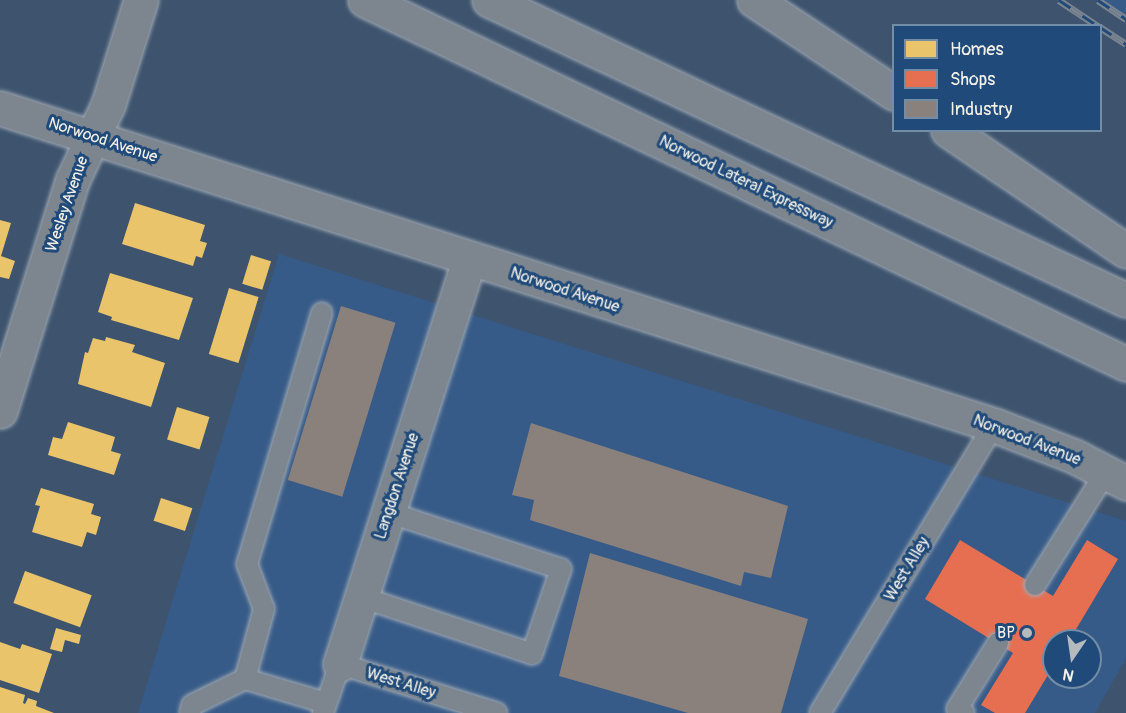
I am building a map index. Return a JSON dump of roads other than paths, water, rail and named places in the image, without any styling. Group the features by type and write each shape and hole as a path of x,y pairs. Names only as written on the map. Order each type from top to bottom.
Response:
{"main road":[{"name":"Wesley Avenue","path":"0,411 72,181 108,105 141,0"},
{"name":"Norwood Lateral Expressway","path":"365,0 1126,364"},
{"path":"489,0 1126,300"},
{"path":"754,0 892,92"},
{"name":"Norwood Avenue","path":"0,108 994,425 1074,456 1116,477"},
{"path":"951,132 1126,251"},
{"name":"Langdon Avenue","path":"340,664 469,259"}],"lane":[{"path":"245,679 264,609 247,564 322,312"},
{"name":"West Alley","path":"820,713 994,425"},
{"path":"1035,585 1116,477"},
{"path":"361,597 532,654 561,569 388,512"},
{"path":"964,713 957,709 998,643"},
{"name":"West Alley","path":"340,664 496,713"},
{"name":"Langdon Avenue","path":"324,708 340,664"},
{"path":"190,713 192,705 245,679 324,708"}],"railway":[{"path":"1059,0 1095,24"},
{"path":"1098,0 1126,19"},
{"path":"1102,28 1126,44"}],"place":[{"name":"BP","path":"1027,633"}]}
